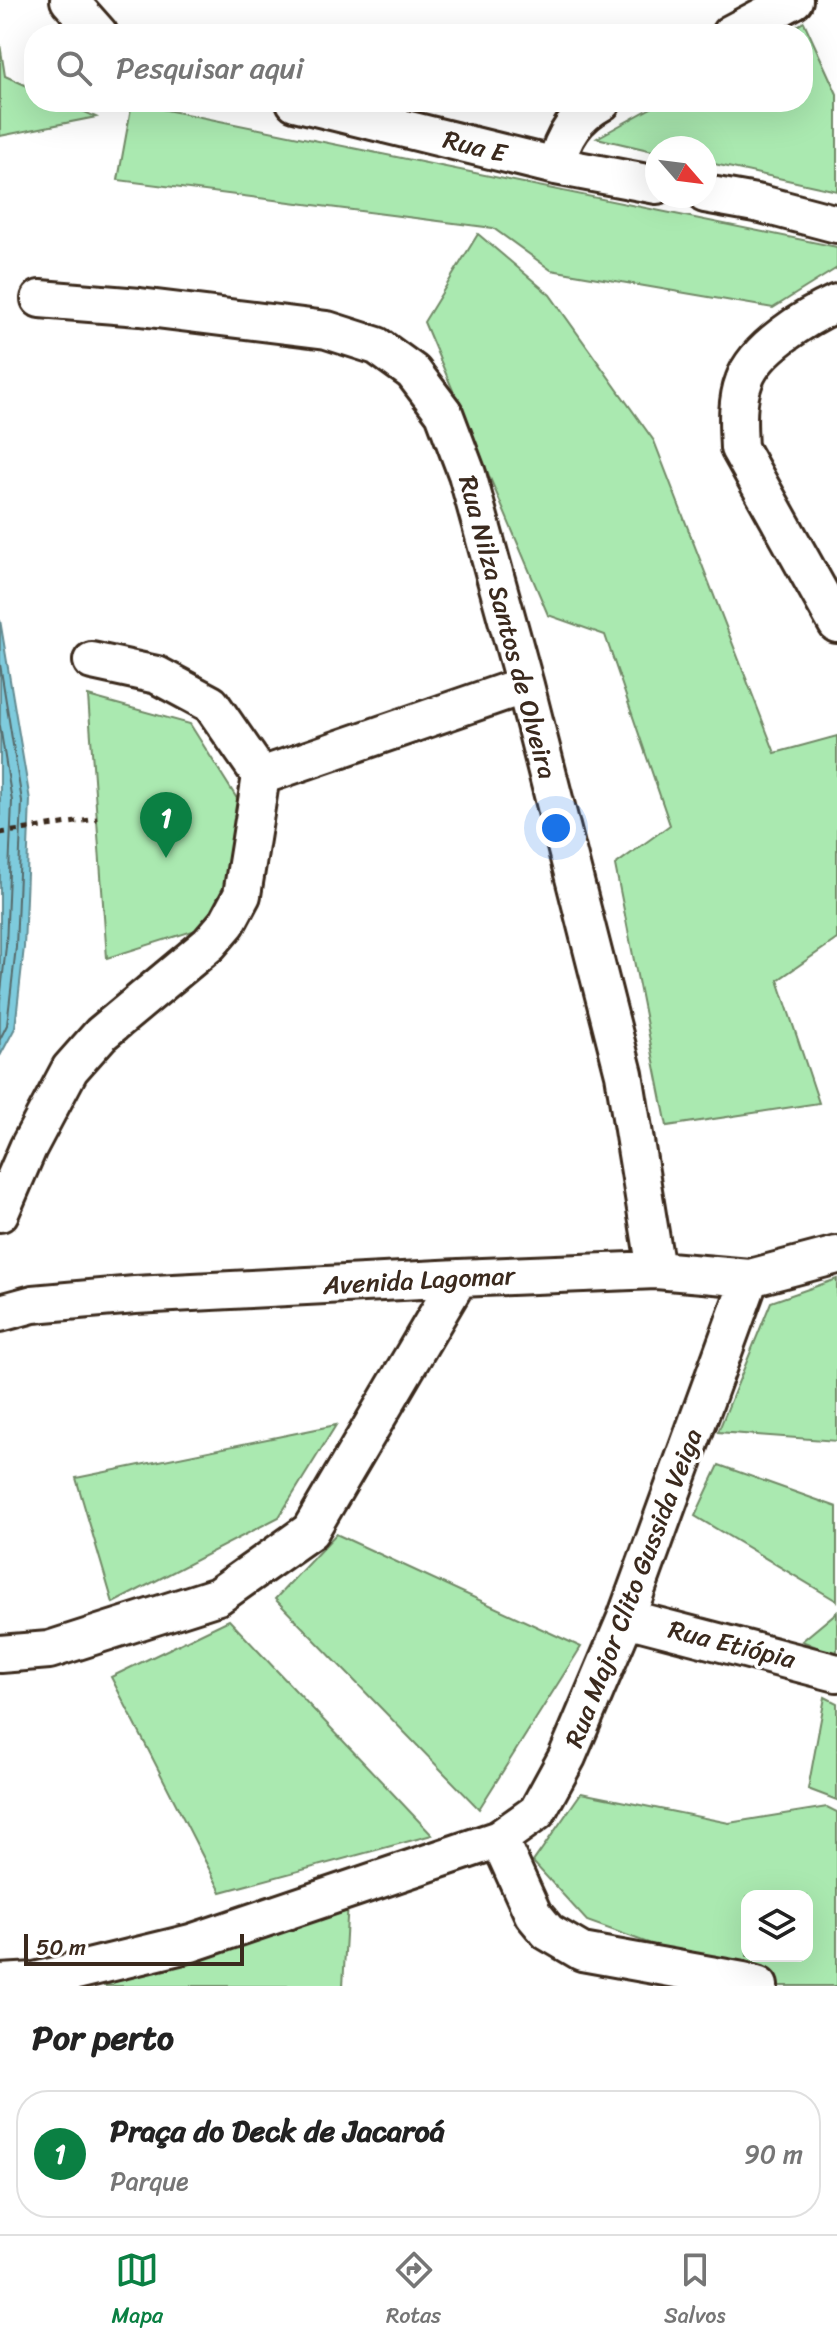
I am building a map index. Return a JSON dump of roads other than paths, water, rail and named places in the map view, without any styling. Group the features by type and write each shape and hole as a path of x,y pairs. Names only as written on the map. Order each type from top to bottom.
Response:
{"street":[{"path":"69,0 90,24"},
{"path":"749,24 794,0"},
{"name":"Rua E","path":"336,112 556,166 645,183"},
{"path":"556,166 561,143 572,126 587,112"},
{"path":"717,196 788,210 837,224"},
{"name":"Rua Nilza Santos de Olveira","path":"40,299 140,307 327,330 377,346 413,372 444,413 467,474 525,685 624,1074 656,1270"},
{"path":"836,618 739,448 737,416 744,379 772,342 837,303"},
{"path":"0,1213 28,1148 70,1069 101,1034 209,944 227,923 242,895 261,776 211,704 157,675 92,661"},
{"path":"261,776 525,685"},
{"name":"Avenida Lagomar","path":"0,1313 33,1304 135,1295 459,1278 656,1270 750,1278 837,1255"},
{"path":"0,1654 49,1650 218,1596 310,1531 459,1278"},
{"name":"Rua Major Clito Gussida Veiga","path":"0,1983 35,1981 191,1943 499,1839 537,1812 567,1757 626,1618 750,1278"},
{"name":"Rua Etiópia","path":"626,1618 837,1673"},
{"path":"499,1839 533,1914 548,1932 582,1952 759,1986"}],"water":[{"path":"0,620 30,800 24,947 15,1028 0,1056"}],"place":[{"name":"Praça do Deck de Jacaroá","path":"166,858"}]}
